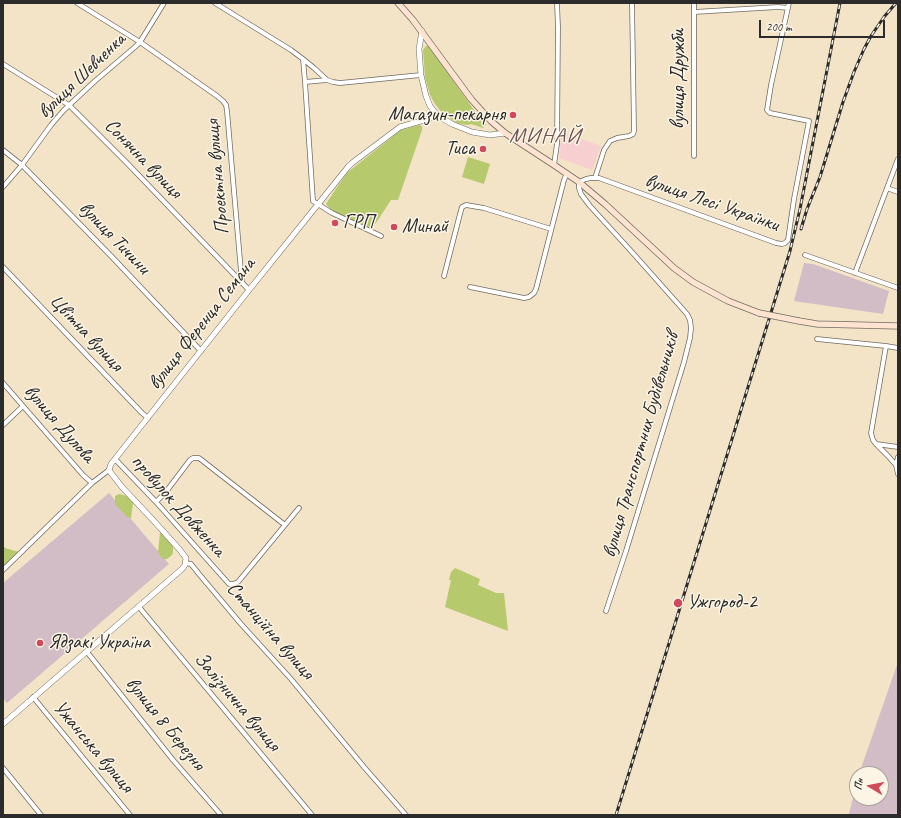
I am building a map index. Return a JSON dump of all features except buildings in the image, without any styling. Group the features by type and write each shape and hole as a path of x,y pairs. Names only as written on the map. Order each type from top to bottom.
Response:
{"main road":[{"path":"398,3 422,31 477,107 491,121 505,133 579,182 674,268 693,282 728,301 758,312 798,321 817,324 898,326"}],"street":[{"name":"Проектна вулиця","path":"77,3 140,42 217,96 226,105 242,283"},
{"name":"вулиця Шевченка","path":"3,187 69,105 136,47 164,3"},
{"path":"215,3 291,50 327,80"},
{"path":"554,165 557,144 557,3"},
{"path":"579,182 586,179 595,178 604,150 610,142 617,138 631,135 634,131 632,3"},
{"name":"вулиця Дружби","path":"694,3 694,156"},
{"path":"694,12 789,5"},
{"name":"вулиця Лесі Українки","path":"595,178 776,243 785,243 788,240 794,199 809,121 770,113 767,110 771,85 789,5"},
{"path":"422,31 420,50 421,75 430,106 438,116 452,124 472,132 490,135 505,133"},
{"path":"303,59 313,201 332,213 381,236"},
{"name":"Сонячна вулиця","path":"3,64 69,105 249,290"},
{"path":"305,82 327,80 340,83 421,75"},
{"name":"вулиця Ференца Семана","path":"3,570 92,483 109,470 115,459 200,351 317,204 352,163 396,130 404,126 438,116"},
{"name":"вулиця Тичини","path":"3,150 22,165 112,257 200,351"},
{"path":"855,273 898,159"},
{"path":"470,287 524,298 529,297 534,293 567,173"},
{"name":"вулиця Транспортних Будівельників","path":"579,182 581,194 590,206 687,314 690,320 691,328 684,362 606,611"},
{"path":"887,188 898,192"},
{"path":"444,276 462,207 466,205 484,208 551,229"},
{"path":"805,255 898,288"},
{"name":"Цвітна вулиця","path":"3,267 148,418"},
{"path":"817,339 898,348"},
{"path":"886,346 872,433 873,440 896,465"},
{"name":"вулиця Дулова","path":"3,383 83,475 92,483"},
{"path":"3,425 23,406"},
{"path":"876,444 898,447"},
{"path":"898,457 896,465 898,474"},
{"path":"156,502 166,493 190,460 193,458 199,458 286,525"},
{"name":"провулок Довженка","path":"115,459 156,502 229,584 238,582 299,508"},
{"name":"Станційна вулиця","path":"109,470 122,487 180,550 186,558 186,563 191,564 406,815"},
{"path":"3,724 182,569 186,563"},
{"name":"Залізнична вулиця","path":"138,607 312,815"},
{"name":"вулиця 8 Березня","path":"87,652 173,760 221,815"},
{"name":"Ужанська вулиця","path":"33,698 130,815"},
{"path":"3,768 41,815"}],"shaded area":[{"path":"562,132 601,146 592,170 559,158"},
{"path":"804,263 813,264 889,291 883,314 794,301"},
{"name":"Ядзакі Україна","path":"109,493 169,564 7,703 3,699 3,583"},
{"path":"898,662 898,815 849,814 851,806 889,806 889,766 862,766"}],"green space":[{"path":"426,46 429,46 474,110 486,124 483,128 471,124 467,125 457,123 443,114 435,104 430,95 425,77 423,50"},
{"path":"419,125 422,126 422,130 398,200 391,200 372,229 332,211 326,204 348,172 401,130"},
{"path":"468,157 490,164 484,184 462,177"},
{"path":"119,494 127,496 133,503 131,518 128,518 115,504 115,496"},
{"path":"160,532 173,546 172,555 167,559 163,559 158,552"},
{"path":"3,545 5,548 19,552 3,568"},
{"path":"455,568 480,579 478,585 496,593 504,593 508,631 445,607 451,580 449,580 451,572"}],"railway":[{"path":"616,815 790,251 800,209 840,3"},
{"path":"801,229 807,209 820,177 843,102 854,72 871,36 896,3"}],"place":[{"name":"Магазин-пекарня","path":"513,115"},
{"name":"Тиса","path":"483,149"},
{"name":"ГРП","path":"335,223"},
{"name":"Минай","path":"394,227"},
{"name":"Ужгород-2","path":"678,603"},
{"name":"Ядзакі Україна","path":"40,643"}],"district":[{"name":"МИНАЙ","path":"545,136"}]}
